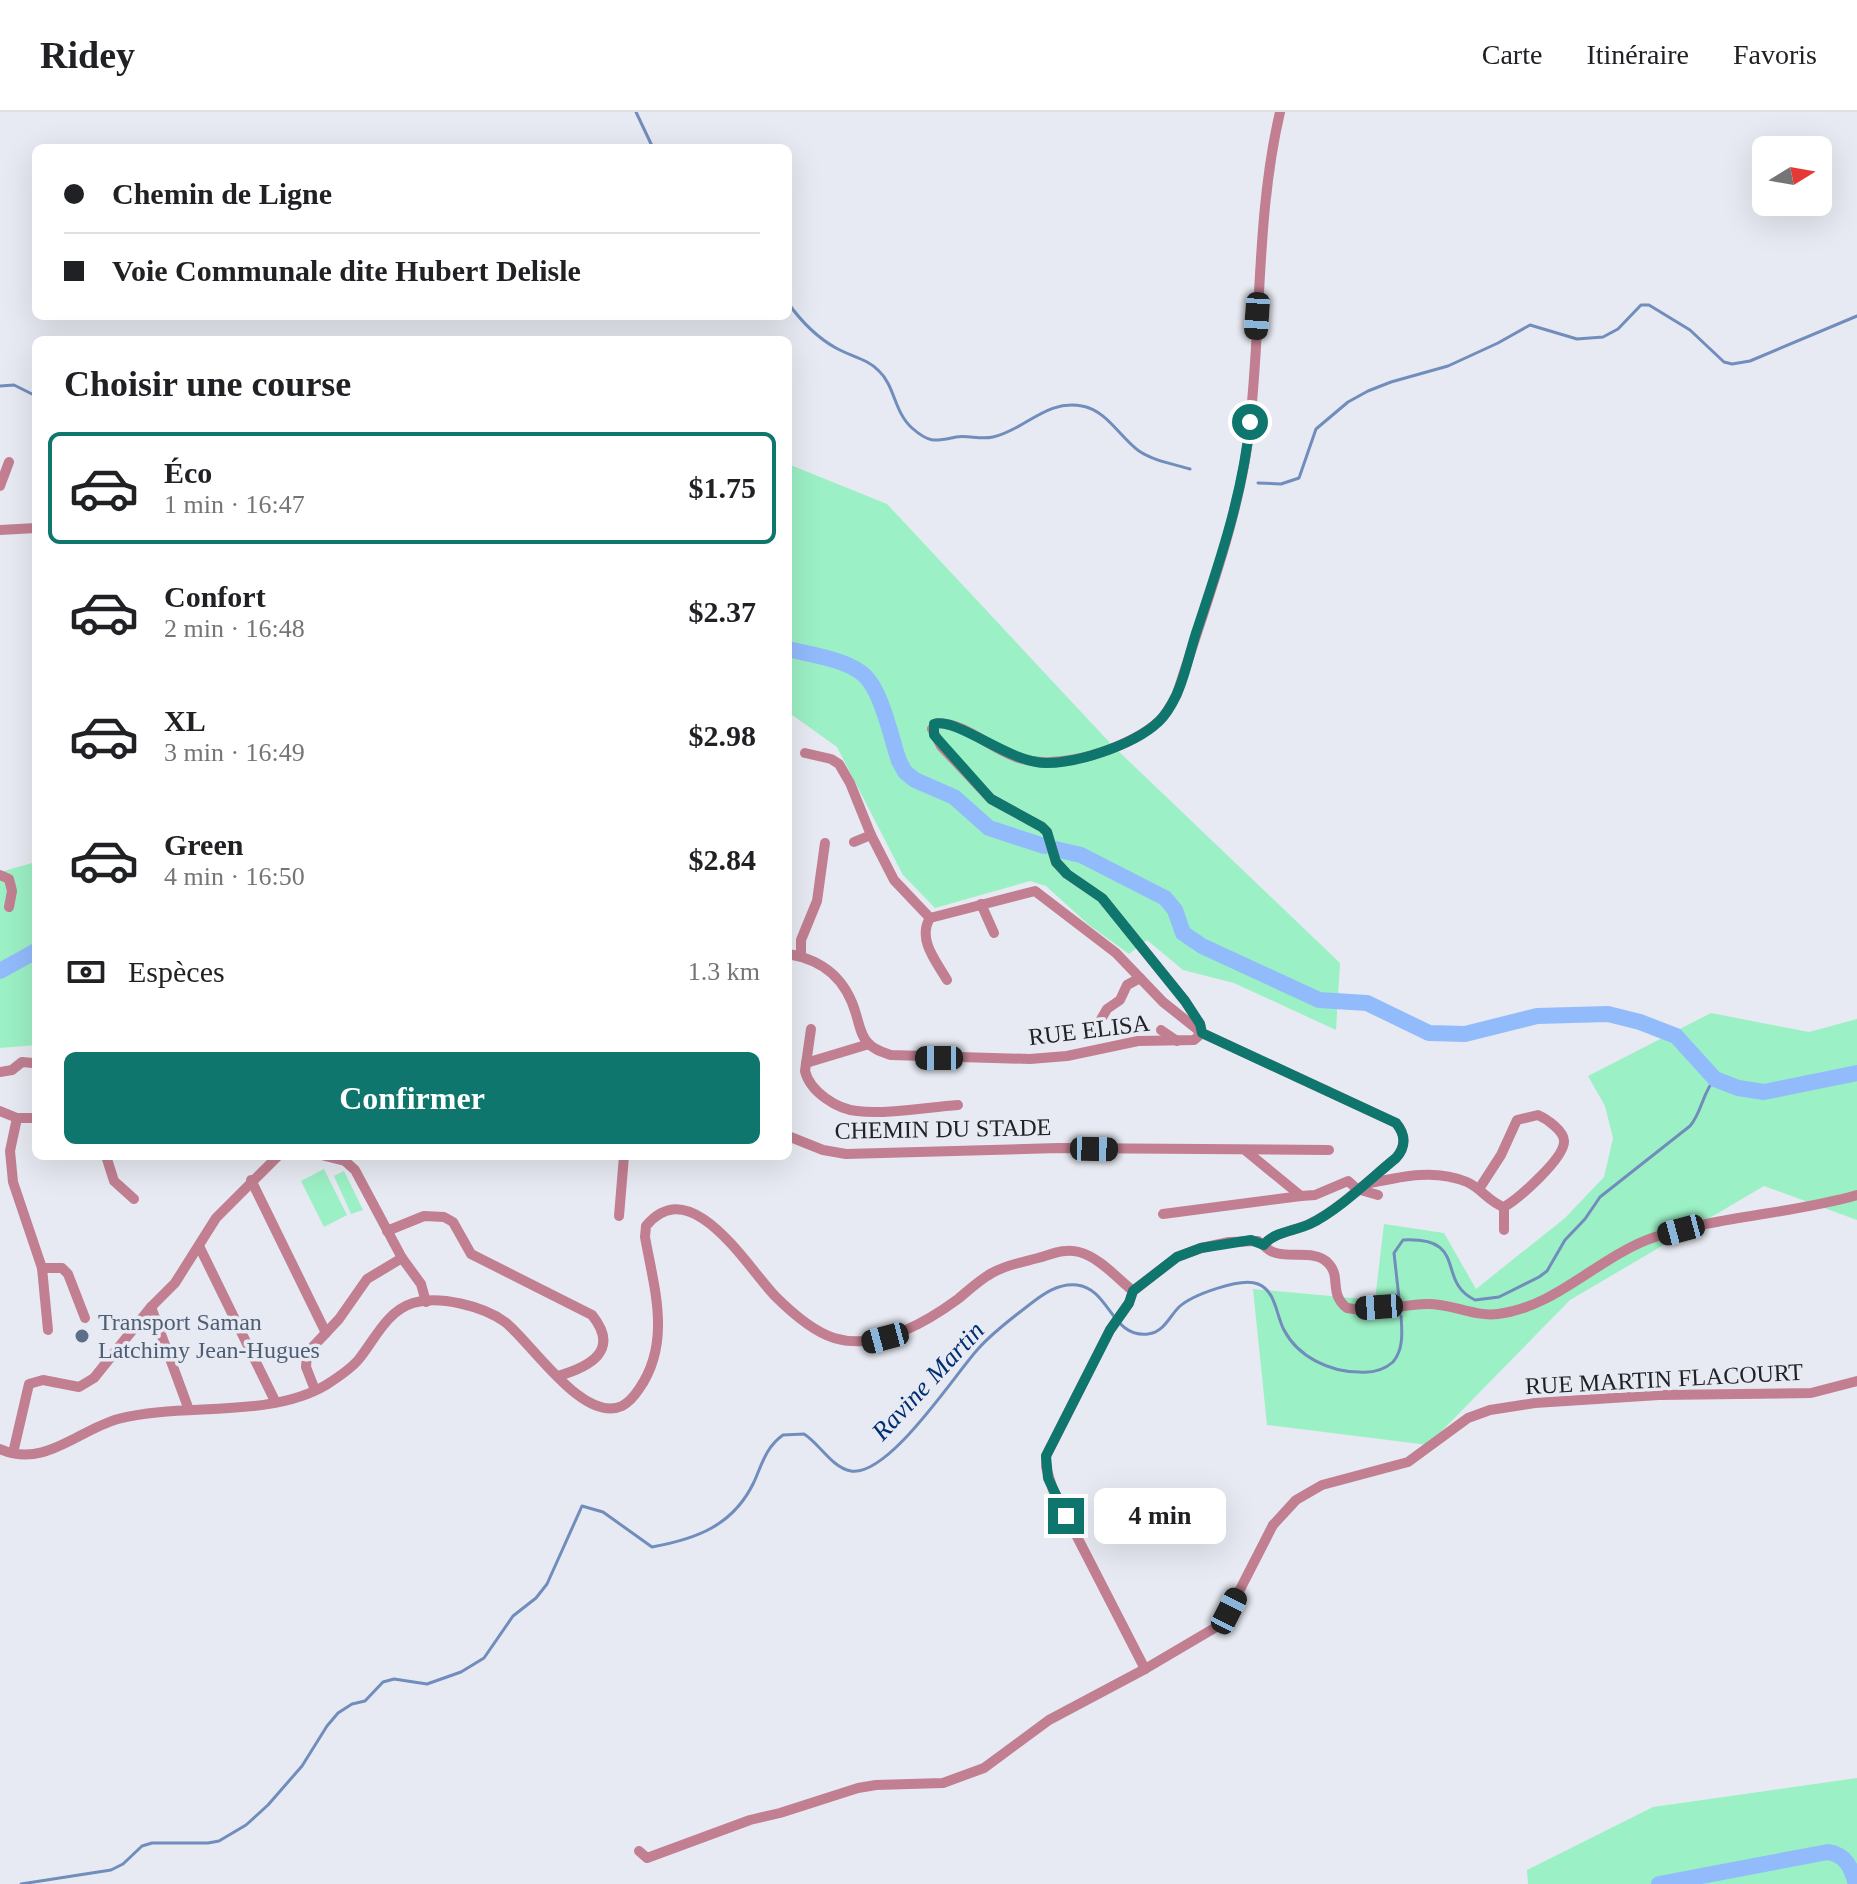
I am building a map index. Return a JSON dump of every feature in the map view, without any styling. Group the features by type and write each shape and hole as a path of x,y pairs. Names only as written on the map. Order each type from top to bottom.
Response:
{"street":[{"path":"1202,1033 1190,1008 1102,898 1067,874 1056,862 1047,832 991,799 941,746 932,729 937,723 950,724 1019,759 1045,763 1074,760 1140,734 1161,719 1177,694 1209,595 1243,471 1270,169 1280,112"},
{"path":"0,486 9,462"},
{"path":"0,530 32,528"},
{"path":"805,753 839,764 894,880 930,918"},
{"path":"854,842 871,835"},
{"path":"801,956 801,940 817,901 825,843"},
{"path":"0,875 9,879 11,885 9,907"},
{"path":"930,918 1035,891 1116,953 1163,1002 1202,1033 1396,1123 1404,1138 1402,1151 1312,1223 1278,1235 1264,1245"},
{"path":"981,904 994,933"},
{"path":"930,918 924,933 927,944 947,980"},
{"path":"792,955 825,967 846,987 869,1044 806,1063"},
{"path":"1096,1028 1107,1009 1120,1000 1127,985 1140,978"},
{"path":"811,1029 806,1078 819,1093 855,1111 958,1105"},
{"name":"RUE ELISA","path":"1161,1030 1177,1041"},
{"name":"RUE ELISA","path":"869,1044 912,1062 1030,1059 1067,1056 1138,1041 1194,1040 1202,1033"},
{"path":"0,1072 12,1070 22,1062 32,1063"},
{"path":"0,1111 17,1118 32,1118"},
{"path":"1479,1189 1501,1155 1517,1120 1531,1115 1544,1118 1563,1137 1562,1151 1538,1179 1504,1207"},
{"path":"17,1118 10,1151 14,1191 42,1268 48,1330"},
{"name":"CHEMIN DU STADE","path":"792,1138 823,1150 846,1154 1058,1148 1329,1150"},
{"path":"1246,1151 1301,1196"},
{"path":"107,1160 114,1181 134,1199"},
{"path":"13,1453 29,1384 43,1380 79,1387 89,1382 175,1283 216,1218 274,1160"},
{"path":"341,1160 355,1170 402,1258 421,1284 426,1302"},
{"path":"619,1216 624,1160"},
{"path":"1360,1186 1405,1175 1432,1174 1452,1177 1479,1189 1504,1207"},
{"path":"251,1180 326,1333"},
{"path":"1163,1214 1315,1195 1348,1181 1378,1195"},
{"path":"0,1193 14,1191"},
{"path":"1145,1669 1053,1490 1046,1467 1050,1445 1133,1291 1177,1257 1201,1248 1251,1240 1274,1253 1317,1257 1328,1262 1335,1275 1336,1294 1347,1308 1433,1304 1485,1315 1500,1314 1543,1299 1637,1244 1655,1237 1857,1195"},
{"path":"1504,1207 1504,1230"},
{"path":"0,1449 28,1455 55,1449 117,1419 154,1412 275,1401 315,1390 355,1364 398,1310 413,1303 426,1302 477,1308 502,1320 587,1401 607,1409 626,1404 645,1380 659,1332 646,1226 664,1211 677,1209 693,1212 721,1232 775,1295 807,1324 834,1338 869,1342 885,1338 929,1318 994,1272 1061,1251 1076,1251 1089,1256 1133,1291"},
{"path":"387,1231 424,1216 444,1217 453,1222 471,1254 592,1315 602,1332 600,1352 591,1364 581,1370 558,1376"},
{"path":"199,1246 275,1401"},
{"path":"315,1390 305,1357 339,1319 367,1279 402,1258"},
{"path":"42,1268 62,1268 68,1274 85,1318"},
{"path":"151,1307 189,1410"},
{"name":"RUE MARTIN FLACOURT","path":"639,1851 647,1858 750,1820 858,1788 943,1783 967,1775 1006,1753 1049,1720 1218,1626 1229,1611 1273,1525 1296,1500 1322,1485 1408,1462 1468,1418 1490,1410 1535,1403 1659,1395 1811,1393 1857,1381"}],"green space":[{"path":"792,466 887,504 1112,745 1340,963 1336,1030 1234,983 1183,970 1147,940 1129,954 1089,925 1046,886 1030,881 935,908 903,875 837,747 792,715"},
{"path":"32,863 32,1045 0,1048 0,872"},
{"path":"1711,1013 1809,1032 1857,1019 1857,1220 1764,1186 1570,1300 1428,1445 1267,1425 1253,1289 1375,1300 1384,1224 1444,1233 1476,1289 1565,1218 1604,1177 1613,1138 1605,1106 1588,1076"},
{"path":"324,1169 347,1215 324,1227 301,1181"},
{"path":"344,1171 363,1210 351,1214 334,1176"},
{"path":"1857,1778 1857,1884 1528,1884 1527,1870 1653,1807"}],"waterway":[{"path":"636,112 651,144"},
{"path":"1258,483 1281,484 1299,478 1316,429 1348,402 1391,382 1448,366 1530,325 1577,339 1603,337 1618,329 1641,305 1649,305 1690,330 1724,362 1732,364 1750,361 1857,316"},
{"path":"792,308 822,339 870,363 879,371 906,422 929,439 993,437 1057,407 1082,406 1106,418 1139,451 1190,469"},
{"path":"0,386 14,385 32,394"},
{"path":"792,650 838,661 864,675 881,703 899,761 905,772 915,780 954,797 989,828 1044,846"},
{"path":"1055,849 1081,855 1165,898 1175,910 1183,933 1202,946 1319,1000 1367,1003 1429,1033 1465,1034 1537,1016 1608,1014 1676,1036 1715,1079 1738,1088 1764,1092 1857,1073"},
{"path":"0,971 32,953"},
{"name":"Ravine Martin","path":"1399,1298 1394,1253 1403,1240 1437,1245 1445,1253 1456,1282 1463,1292 1475,1300 1499,1297 1539,1277 1547,1271 1565,1240 1600,1197 1690,1126 1715,1079"},
{"name":"Ravine Martin","path":"21,1884 111,1870 123,1864 142,1846 219,1841 246,1825 302,1766 338,1713 352,1704 365,1701 383,1682 394,1679 427,1684 461,1672 484,1658 513,1616 536,1598 547,1584 582,1506 603,1512 652,1547 698,1535 724,1520 745,1497 768,1450 783,1435 804,1434 844,1469 866,1469 902,1442 990,1337 1034,1301 1057,1288 1070,1285 1088,1288 1126,1329 1148,1334 1162,1327 1179,1307 1194,1297 1229,1285 1258,1284 1269,1292 1284,1330 1298,1348 1326,1366 1348,1371 1373,1371 1393,1362 1401,1346 1401,1316"},
{"path":"1659,1884 1828,1852 1847,1863 1856,1884"}],"place":[{"name":"Transport Saman Latchimy Jean-Hugues","path":"82,1336"}],"route":[{"path":"1066,1516 1048,1478 1046,1456 1133,1291 1177,1257 1229,1242 1251,1240 1264,1245 1278,1235 1312,1223 1396,1158 1404,1145 1396,1123 1202,1033 1200,1024 1185,1001 1102,898 1067,874 1056,862 1047,832 1035,821 991,799 941,746 932,729 937,723 950,724 1019,759 1045,763 1074,760 1114,747 1161,719 1177,694 1209,595 1243,471 1250,422"}]}
